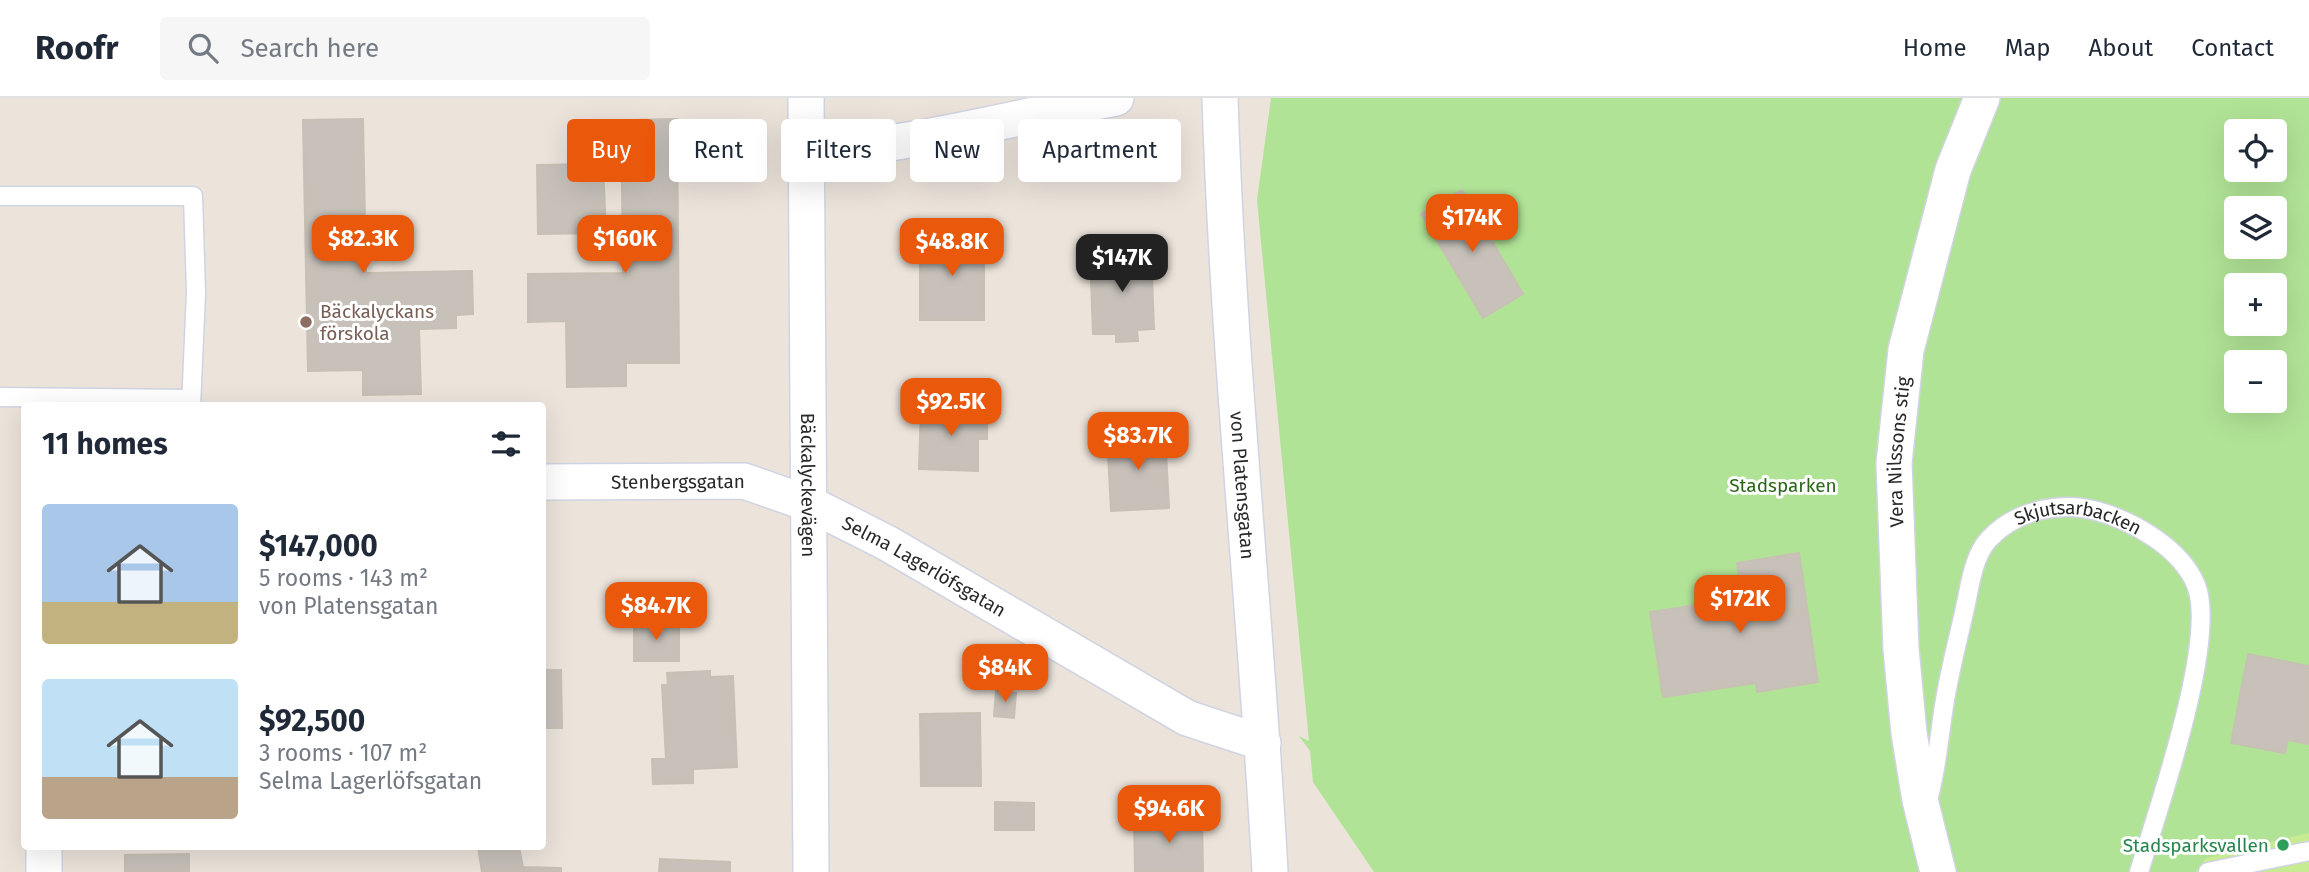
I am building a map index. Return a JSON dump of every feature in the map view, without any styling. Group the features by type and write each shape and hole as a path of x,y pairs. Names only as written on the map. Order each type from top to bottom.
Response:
{"street":[{"name":"Bäckalyckevägen","path":"806,98 806,119"},
{"path":"896,143 1116,98"},
{"name":"von Platensgatan","path":"1220,98 1225,227 1270,872"},
{"name":"Vera Nilssons stig","path":"1924,816 1909,733 1901,649 1894,463 1906,350 1953,170 1982,98"},
{"name":"Bäckalyckevägen","path":"807,182 811,872"},
{"name":"Stenbergsgatan","path":"546,482 744,481 810,504"},
{"name":"Selma Lagerlöfsgatan","path":"810,504 887,543 1187,718 1263,743"},
{"name":"Skjutsarbacken","path":"1924,816 1938,872"},
{"path":"44,850 44,872"}],"lane":[{"path":"0,196 193,196 196,293 190,402 0,397"},
{"name":"Skjutsarbacken","path":"1924,816 1934,778 1944,704 1975,566 1989,539 2012,522 2034,511 2058,506 2082,507 2127,523 2163,545 2179,559 2190,575 2201,603 2196,666 2183,724 2140,872"},
{"path":"2208,872 2309,851"}],"green space":[{"name":"Stadsparken","path":"1271,98 2309,98 2309,872 1374,872 1313,782 1310,751 1299,736 1309,741 1257,200"},
{"name":"Stadsparksvallen","path":"2309,833 2309,872 2196,872 2206,858"}],"building":[{"path":"363,119 366,273 472,271 473,314 456,315 456,328 419,329 421,394 363,395 363,370 308,371 303,120"},
{"path":"655,119 669,119 669,182 678,182 679,363 626,363 626,386 567,387 566,321 528,322 528,274 623,273 622,183 655,182"},
{"path":"537,165 567,165 567,182 604,182 606,233 538,234"},
{"path":"1462,190 1523,294 1483,318 1421,214"},
{"path":"920,236 984,236 984,320 920,320"},
{"path":"1151,251 1154,329 1137,330 1138,341 1116,342 1116,334 1093,334 1090,253"},
{"path":"921,405 975,406 975,415 987,415 987,439 978,439 978,471 919,469"},
{"path":"1165,432 1169,508 1111,511 1107,435"},
{"path":"1799,553 1818,682 1757,692 1756,683 1663,697 1650,612 1743,598 1737,563"},
{"path":"634,622 679,622 679,661 634,661"},
{"path":"2248,654 2309,666 2309,744 2288,740 2285,753 2231,743"},
{"path":"546,670 561,670 562,728 546,728"},
{"path":"710,671 710,677 733,676 737,767 693,769 693,783 653,784 652,759 666,759 662,685 668,685 667,673"},
{"path":"996,691 1016,693 1014,718 994,716"},
{"path":"980,713 981,786 921,786 920,714"},
{"path":"995,802 1034,803 1034,830 995,830"},
{"path":"1202,817 1203,872 1135,872 1134,819"},
{"path":"478,850 520,850 523,867 561,868 561,872 482,872"},
{"path":"189,854 189,872 125,872 125,855"},
{"path":"660,859 730,862 730,872 659,872"}],"place":[{"name":"Bäckalyckans förskola","path":"306,322"},
{"name":"Stadsparksvallen","path":"2283,845"}]}
